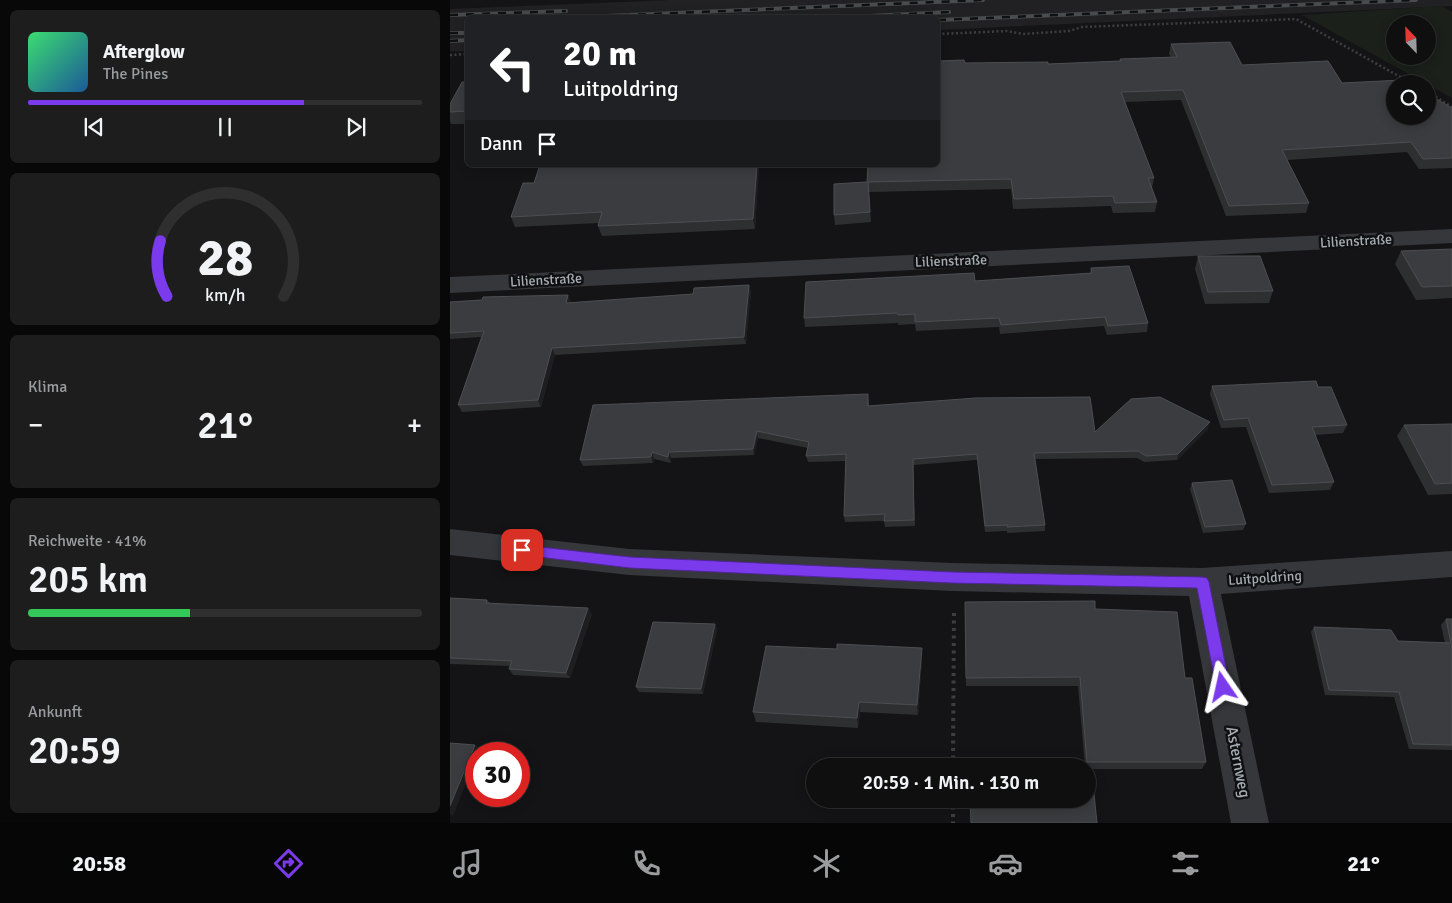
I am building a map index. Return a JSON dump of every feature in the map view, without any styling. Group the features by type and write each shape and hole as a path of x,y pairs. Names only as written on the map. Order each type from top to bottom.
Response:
{"street":[{"name":"Lilienstraße","path":"450,285 1452,236"},
{"name":"Luitpoldring","path":"450,542 630,562 952,577 1202,582 1452,564"},
{"name":"Asternweg","path":"1202,582 1250,823"}],"path":[{"path":"940,34 1007,31 1023,34 1069,32 1082,27 1296,19 1397,75"},
{"path":"450,55 465,54"},
{"path":"1436,97 1452,107"},
{"path":"953,758 954,611"},
{"path":"953,808 953,823"}],"shaded area":[{"path":"670,0 1452,0 1452,6 940,30 940,15 465,15 465,51 450,51 450,9"},
{"path":"1442,6 1452,12 1452,98 1436,89 1436,75 1410,75 1392,65 1436,65 1436,15 1386,15 1386,61 1302,15"}],"building":[{"path":"1230,42 1242,65 1328,61 1342,83 1386,81 1386,125 1436,125 1436,99 1452,108 1452,158 1423,159 1411,142 1282,150 1309,203 1229,206 1183,90 1121,92 1154,178 1148,178 1157,202 1115,203 1113,196 1014,199 1011,179 868,182 870,212 834,215 834,184 867,182 868,167 940,167 940,61 964,60 965,63 1048,62 1048,64 1177,57 1171,44"},
{"path":"462,82 465,82 465,111 450,112 450,104"},
{"path":"539,167 757,167 753,219 598,226 602,212 511,217 523,183 534,183"},
{"path":"1452,249 1452,286 1422,287 1401,251"},
{"path":"1198,256 1260,256 1273,291 1208,292"},
{"path":"1129,266 1148,323 1108,326 1105,317 1001,325 999,318 915,322 915,314 898,315 897,313 804,318 806,282 974,273 975,281 1092,273 1091,268"},
{"path":"749,285 744,337 552,348 538,400 458,405 484,331 450,333 450,302 482,300 483,297 568,295 566,303 693,294 694,288"},
{"path":"1316,381 1318,387 1331,387 1347,425 1312,427 1334,482 1272,485 1248,418 1224,420 1212,386"},
{"path":"868,394 868,406 976,398 1090,397 1095,432 1131,399 1160,397 1210,422 1178,454 1146,456 1138,451 1034,453 1045,525 985,526 977,454 913,459 914,520 884,521 885,514 844,516 846,454 806,456 809,442 757,431 753,449 669,452 668,457 652,452 651,457 580,460 593,405"},
{"path":"1452,424 1452,483 1435,484 1404,425"},
{"path":"1232,480 1246,524 1205,527 1192,483"},
{"path":"450,598 487,600 486,603 588,608 566,673 509,669 512,661 450,658"},
{"path":"1095,601 1095,609 1177,612 1185,678 1192,678 1206,762 1096,762 1096,758 1087,758 1080,677 966,678 965,602"},
{"path":"1446,619 1452,619 1452,745 1413,744 1399,692 1329,690 1314,627 1391,630 1398,641 1451,643"},
{"path":"653,622 715,624 701,689 636,687"},
{"path":"837,644 922,648 917,705 859,702 857,718 753,712 766,646 837,649"},
{"path":"450,743 465,744 465,769 450,806"},
{"path":"970,808 1095,808 1097,823 971,823"}],"railway":[{"path":"629,15 983,0"},
{"path":"940,20 1416,0"},
{"path":"450,15 566,11"},
{"path":"889,15 949,12"},
{"path":"450,33 465,33"},
{"path":"450,41 465,40"}],"route":[{"path":"522,550 630,562 952,577 1202,582 1223,687"}]}
